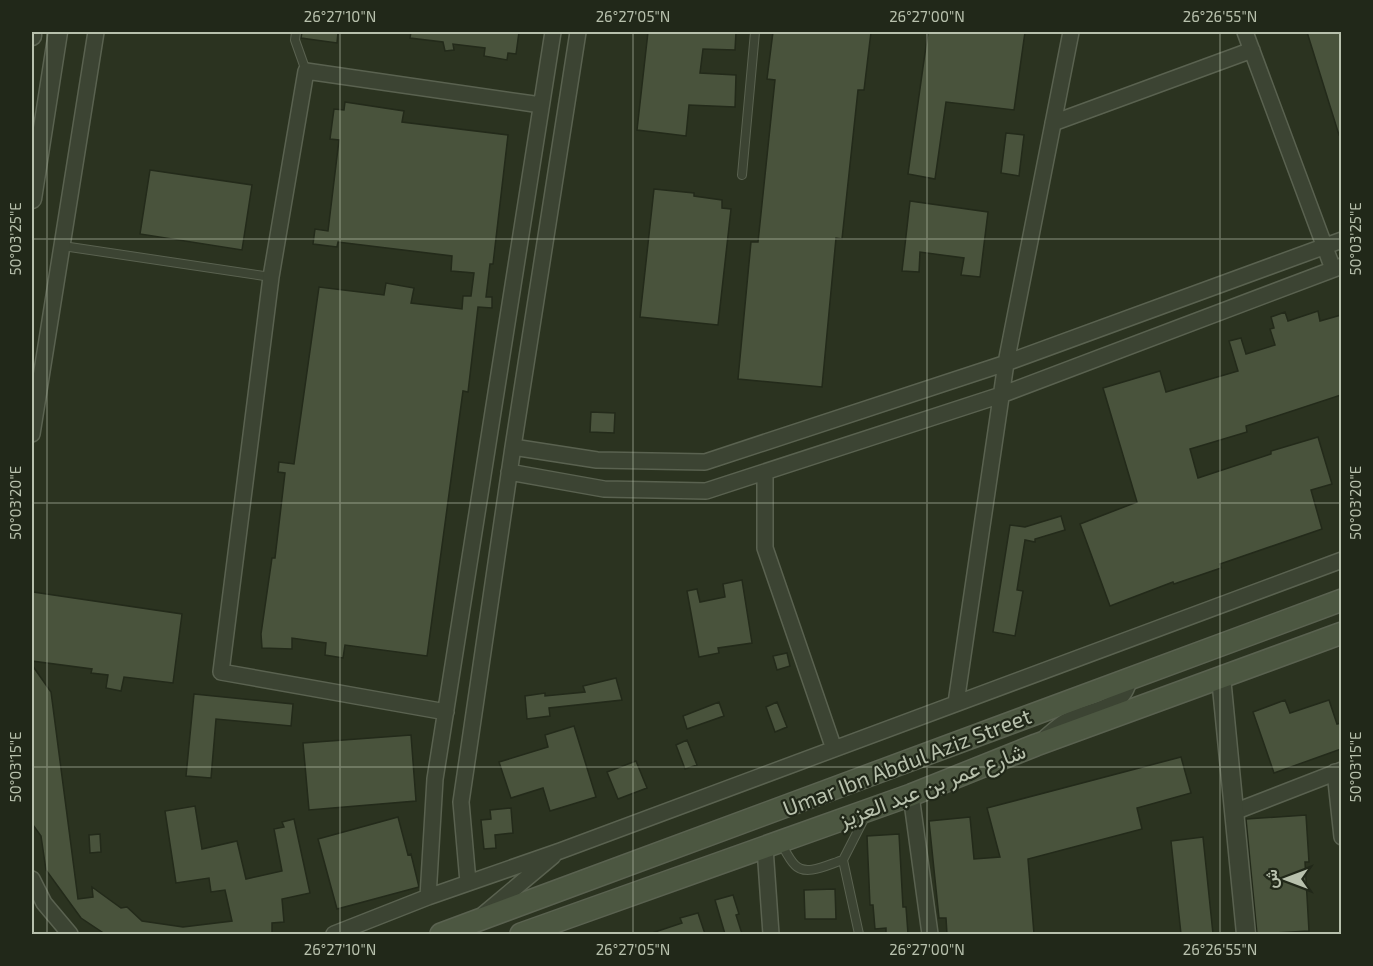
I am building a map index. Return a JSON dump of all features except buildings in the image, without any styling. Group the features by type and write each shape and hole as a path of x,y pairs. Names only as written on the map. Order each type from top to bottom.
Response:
{"main road":[{"name":"Umar Ibn Abdul Aziz Street","path":"473,923 1341,600"},
{"name":"شارع عمر بن عبد العزيز","path":"520,934 868,811 1036,745 1341,633"},
{"path":"441,934 473,923"}],"street":[{"path":"32,199 58,32"},
{"path":"32,434 39,344 63,246 96,32"},
{"path":"428,897 435,779 553,32"},
{"path":"468,882 461,802 513,447 578,32"},
{"path":"956,703 1006,363 1071,32"},
{"path":"510,472 604,489 706,491 1001,395 1337,268 1326,246 1245,32"},
{"path":"1053,123 1252,50"},
{"path":"446,712 220,672 271,277 306,71 541,105"},
{"path":"513,447 597,460 705,462 1006,363 1341,240"},
{"path":"765,472 765,548 834,749"},
{"path":"334,934 468,882 560,851 1341,560"},
{"path":"1221,676 1246,934"},
{"path":"1036,745 1065,722 1113,704 1127,691 1129,679"},
{"path":"1234,812 1338,771 1341,837"},
{"path":"911,795 930,934"},
{"path":"771,934 773,845"},
{"path":"473,923 560,851"},
{"path":"32,879 57,922 70,934"}],"lane":[{"path":"296,32 295,40 306,71"},
{"path":"742,175 755,32"},
{"path":"63,246 271,277"},
{"path":"859,934 843,860 868,811"},
{"path":"773,845 795,865 807,871 843,860"}]}
